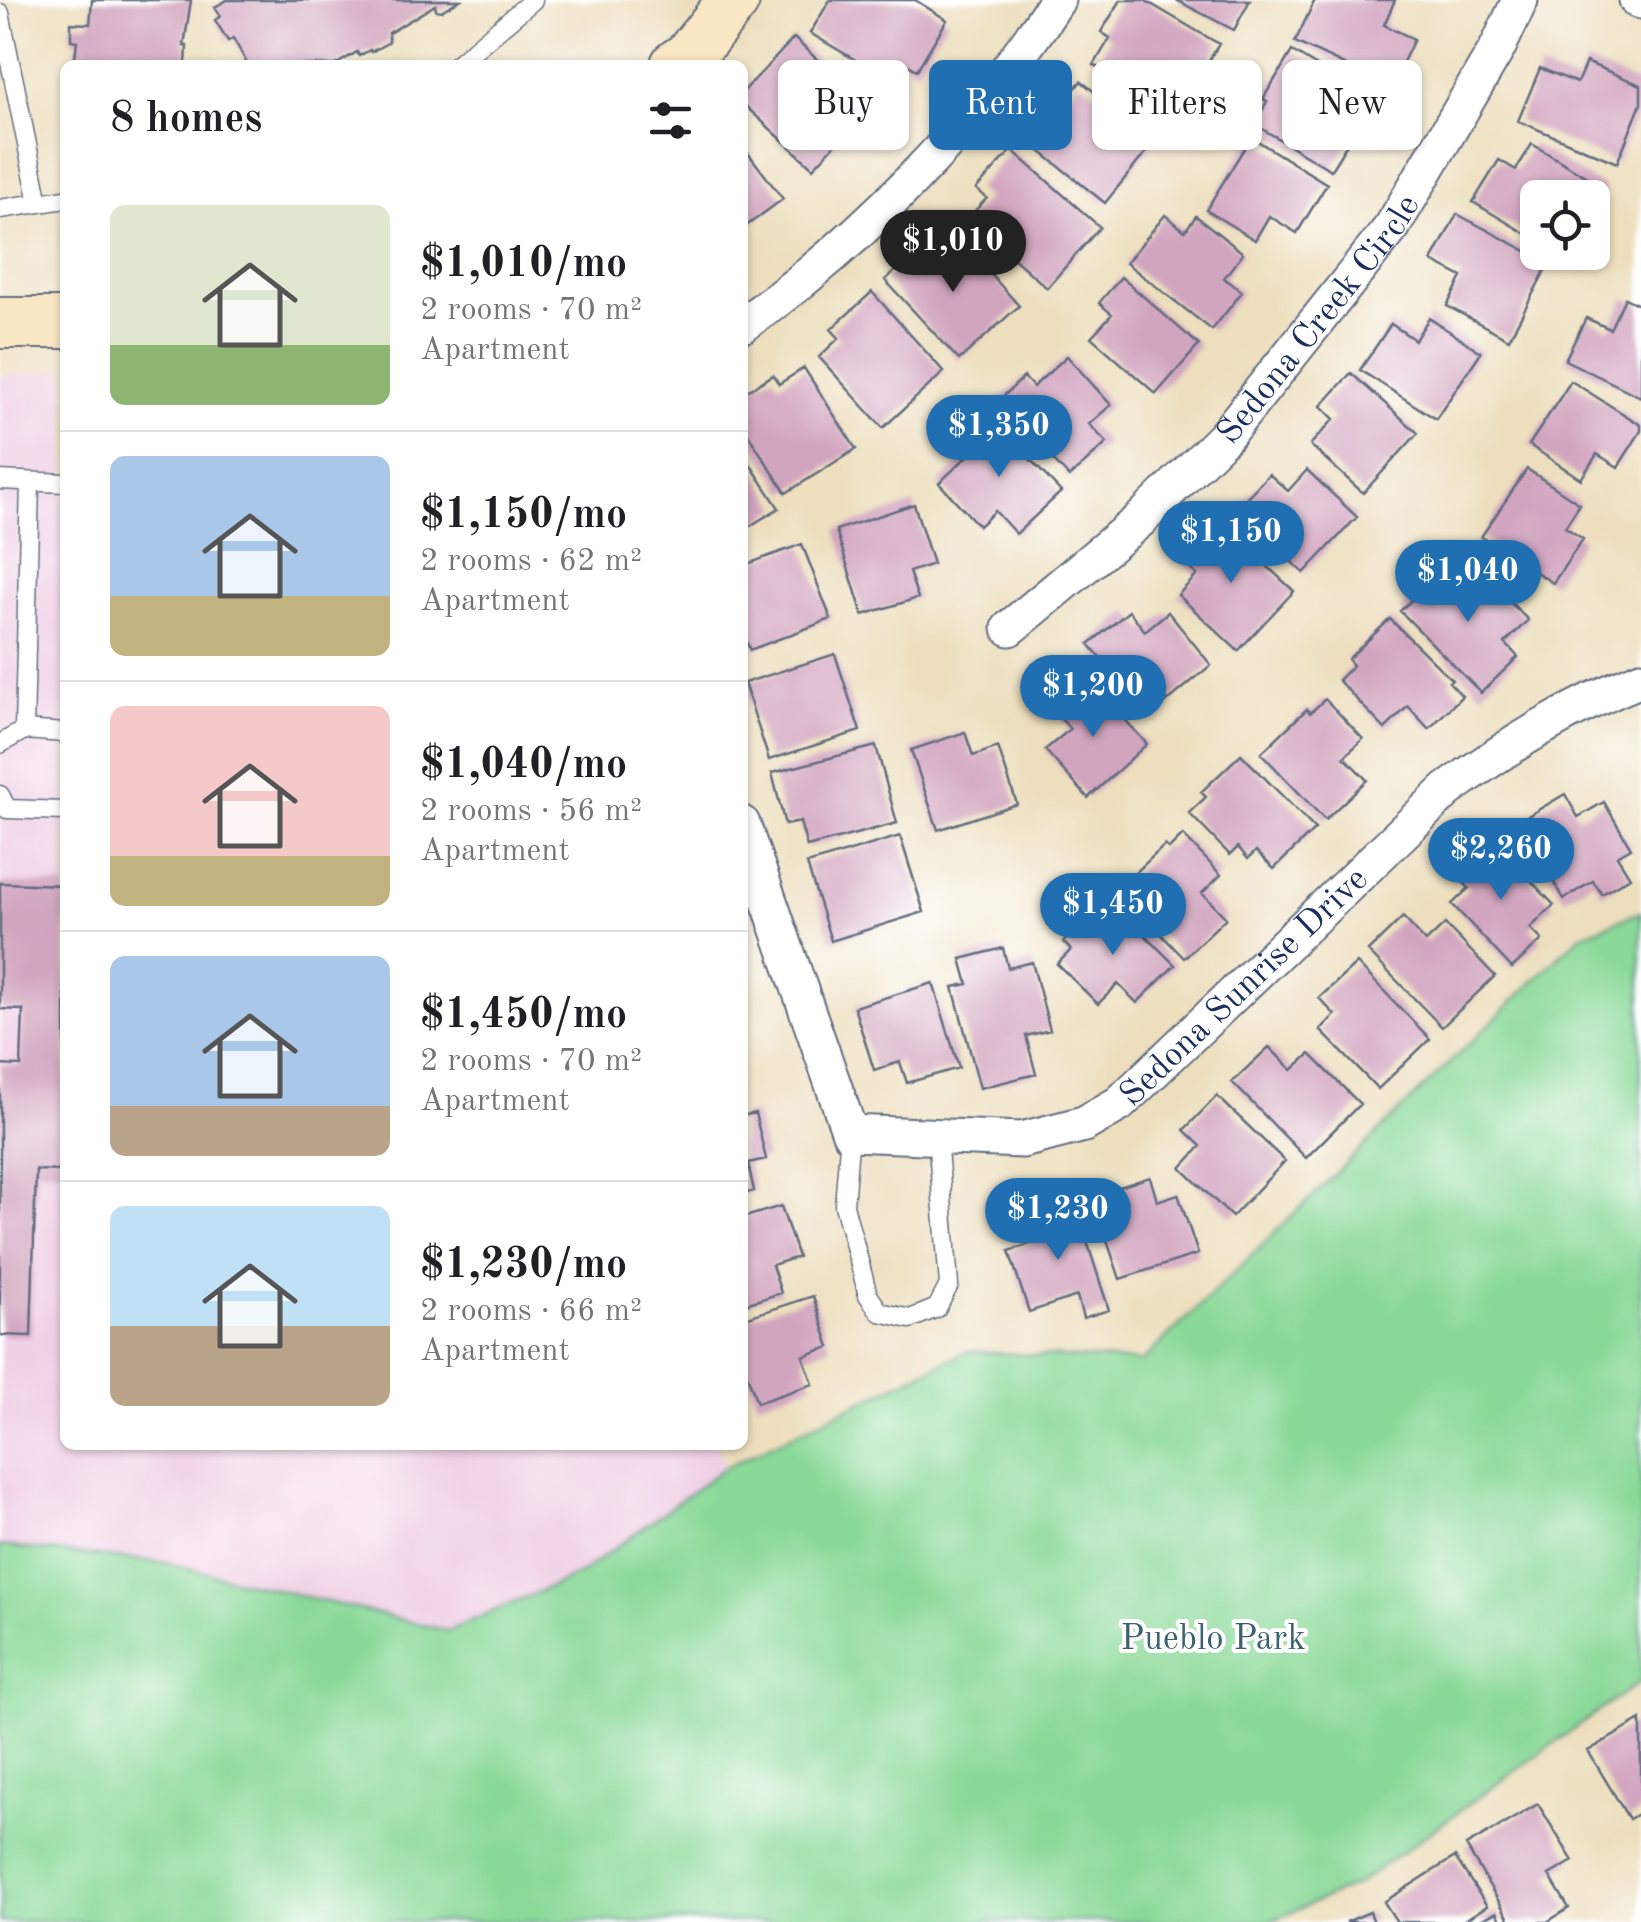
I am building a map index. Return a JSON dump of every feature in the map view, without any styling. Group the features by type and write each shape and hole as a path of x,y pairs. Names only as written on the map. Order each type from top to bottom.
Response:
{"street":[{"path":"683,60 734,0"},
{"path":"748,320 841,248 968,120 1026,49 1057,0"},
{"name":"Sedona Creek Circle","path":"1010,628 1141,519 1225,436 1392,227 1498,47 1520,0"},
{"path":"0,323 60,323"},
{"name":"Sedona Sunrise Drive","path":"850,1132 1022,1140 1084,1124 1119,1104 1447,790 1508,746 1587,700 1641,679"},
{"path":"748,841 850,1132"}],"lane":[{"path":"462,60 533,0"},
{"path":"0,13 39,203"},
{"path":"0,209 60,200"},
{"path":"0,480 60,483"},
{"path":"24,730 30,482"},
{"path":"0,744 24,730 60,733"},
{"path":"0,796 8,809 60,811"},
{"path":"850,1132 844,1205 868,1295 880,1312 910,1319 937,1308 949,1285 937,1136"}],"shaded area":[{"path":"60,369 60,1450 720,1450 725,1467 580,1574 448,1631 167,1563 0,1546 0,377"}],"green space":[{"name":"Pueblo Park","path":"1641,912 1641,1681 1356,1885 1269,1922 0,1922 0,1546 167,1563 448,1631 580,1574 725,1467 967,1351 1142,1362 1582,934"}],"building":[{"path":"92,0 191,0 184,46 186,60 75,60 77,41 71,40 71,23 90,24"},
{"path":"227,0 460,0 441,11 435,5 389,33 389,42 343,60 245,60 233,38 228,41 215,20 221,16 215,7"},
{"path":"830,0 915,0 947,20 917,70 909,66 909,60 855,60 810,33"},
{"path":"1121,0 1144,0 1219,44 1209,60 1097,60 1110,38 1101,32"},
{"path":"1176,0 1250,0 1234,30"},
{"path":"1315,0 1395,0 1384,25 1414,39 1404,60 1333,60 1295,42"},
{"path":"794,38 818,60 778,60 778,136 748,108 748,87"},
{"path":"1292,51 1307,60 1287,60"},
{"path":"1586,62 1641,85 1641,104 1617,163 1518,121 1540,68 1577,83"},
{"path":"1282,68 1282,141 1262,129 1262,110 1267,102 1263,99"},
{"path":"1081,81 1092,90 1092,150 1148,150 1105,203 1039,150 1072,150 1072,92"},
{"path":"1262,144 1327,184 1297,233 1269,216 1255,240 1206,210 1243,150 1262,150"},
{"path":"1532,144 1592,180 1520,180 1520,230 1473,202 1499,160 1516,170"},
{"path":"793,150 830,150 813,168"},
{"path":"1012,150 1100,227 1047,288 968,218 987,198 976,189"},
{"path":"1298,150 1343,150 1331,170"},
{"path":"748,153 783,199 748,225"},
{"path":"1457,214 1520,248 1520,270 1545,270 1509,339 1447,306 1462,277 1432,261"},
{"path":"1165,215 1185,231 1196,216 1243,253 1224,278 1242,292 1212,330 1126,263"},
{"path":"955,234 1019,306 959,360 885,280 926,243 934,253"},
{"path":"1121,277 1199,345 1156,394 1091,337 1112,314 1099,303"},
{"path":"872,292 944,372 883,428 819,357 839,338 831,329"},
{"path":"1625,298 1641,306 1641,397 1565,360 1586,318 1610,329"},
{"path":"1429,318 1481,352 1436,419 1360,370 1391,324 1415,340"},
{"path":"1067,356 1111,405 1089,424 1107,443 1069,477 998,401 1024,377 1033,387"},
{"path":"804,368 856,449 786,493 748,434 748,390 773,375 779,384"},
{"path":"1351,373 1418,433 1363,493 1310,445 1334,419 1321,406"},
{"path":"1571,381 1641,425 1618,467 1597,454 1581,479 1529,445"},
{"path":"990,417 1061,492 1016,534 995,511 979,526 939,483 974,450 965,441"},
{"path":"748,461 779,508 748,527"},
{"path":"1527,469 1580,504 1565,527 1583,539 1553,583 1481,537"},
{"path":"1307,470 1357,517 1304,573 1280,551 1275,556 1230,515 1269,474 1288,491"},
{"path":"914,504 933,564 909,572 918,598 863,615 836,530"},
{"path":"1217,520 1294,591 1238,651 1178,595 1197,575 1180,559"},
{"path":"802,544 831,619 750,650 748,564"},
{"path":"1471,562 1528,620 1505,643 1518,657 1481,693 1400,611 1430,582 1438,592 1453,573 1456,576"},
{"path":"1129,611 1145,631 1168,612 1211,665 1150,716 1089,644"},
{"path":"1390,619 1452,680 1449,682 1462,696 1429,729 1408,706 1385,729 1338,680 1353,665 1348,659"},
{"path":"835,654 860,731 769,760 748,695 748,682"},
{"path":"1089,680 1147,744 1088,798 1045,750 1070,729 1054,711"},
{"path":"1325,699 1363,739 1344,757 1367,780 1325,820 1261,753 1307,709 1310,713"},
{"path":"965,732 973,756 998,747 1017,804 938,830 911,750"},
{"path":"876,746 897,823 807,847 800,822 785,825 772,773"},
{"path":"1241,754 1315,829 1274,869 1256,851 1248,859 1238,847 1230,855 1189,813 1206,797 1201,792"},
{"path":"1565,794 1578,817 1604,802 1631,848 1617,856 1630,877 1602,894 1593,881 1564,899 1518,822"},
{"path":"1183,835 1221,875 1202,893 1226,918 1184,958 1118,889 1165,845 1169,849"},
{"path":"900,836 924,912 831,941 807,864"},
{"path":"1490,838 1554,905 1530,928 1542,940 1512,968 1452,904 1469,888 1454,873"},
{"path":"0,883 60,885 60,1171 36,1170 31,1336 0,1335 0,1065 21,1066 23,1010 0,1009"},
{"path":"1107,905 1129,927 1133,923 1175,965 1137,1003 1118,984 1098,1004 1057,964 1071,950 1063,942"},
{"path":"1403,917 1426,942 1445,924 1495,976 1442,1027 1368,951"},
{"path":"1003,948 1008,968 1032,962 1050,1030 1026,1036 1036,1074 980,1088 953,987 968,984 961,959"},
{"path":"1357,963 1430,1039 1378,1089 1320,1030 1335,1015 1319,998"},
{"path":"933,983 959,1068 907,1083 900,1062 874,1070 854,1007"},
{"path":"1269,1047 1292,1070 1310,1054 1360,1104 1306,1158 1232,1082"},
{"path":"1217,1096 1285,1161 1232,1217 1181,1168 1201,1146 1184,1130"},
{"path":"755,1113 766,1159 748,1163 748,1115"},
{"path":"748,1163 754,1191 748,1192"},
{"path":"1150,1177 1157,1201 1178,1194 1198,1254 1120,1279 1092,1196"},
{"path":"1074,1201 1109,1310 1083,1318 1077,1296 1029,1312 1009,1251 1033,1243 1025,1217"},
{"path":"781,1206 798,1257 772,1265 781,1293 748,1303 748,1216"},
{"path":"813,1296 830,1347 803,1356 813,1384 757,1403 748,1377 748,1317"},
{"path":"1641,1720 1641,1812 1629,1819 1588,1751"},
{"path":"1538,1804 1573,1861 1549,1875 1569,1908 1547,1922 1511,1922 1466,1846"},
{"path":"1455,1857 1487,1906 1461,1922 1397,1922 1384,1902"},
{"path":"1370,1912 1374,1922 1346,1922"},
{"path":"1497,1912 1502,1922 1476,1922"}]}
